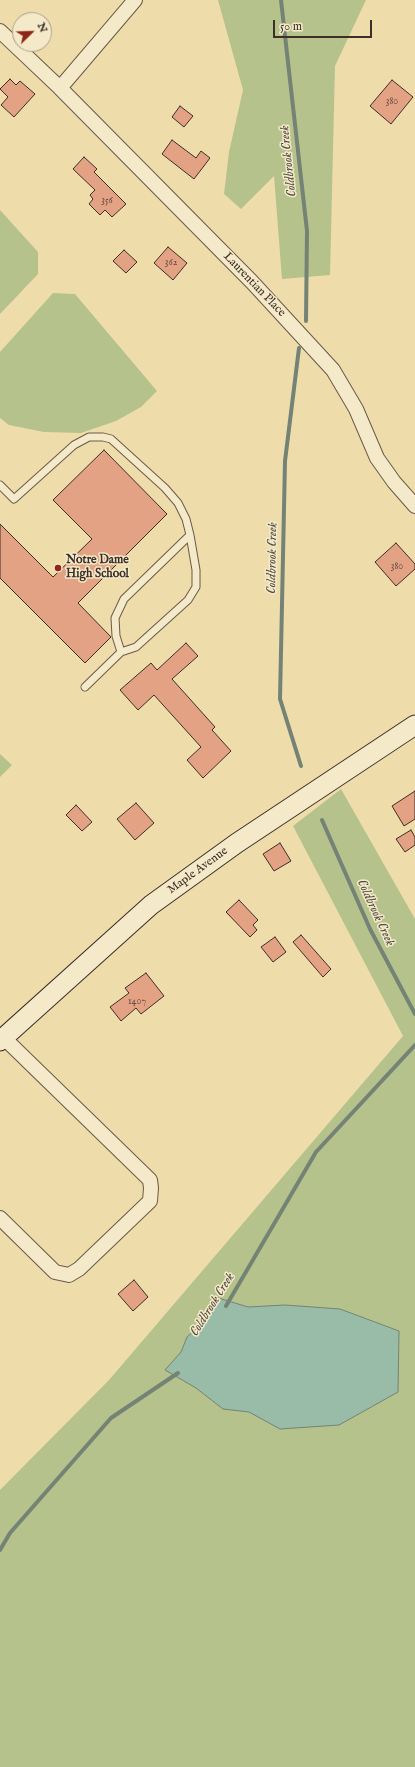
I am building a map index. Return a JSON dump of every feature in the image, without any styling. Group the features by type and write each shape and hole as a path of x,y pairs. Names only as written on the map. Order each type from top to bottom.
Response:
{"main road":[{"name":"Maple Avenue","path":"2,1040 150,905 237,843 415,725"}],"street":[{"path":"60,88 135,0"},
{"name":"Laurentian Place","path":"0,31 60,88 252,282 333,370 356,409 377,458 394,482 415,506"},
{"path":"0,1218 55,1272 69,1275 79,1269 150,1201 151,1188 150,1180 2,1040"}],"lane":[{"path":"0,485 14,499 74,445 89,437 111,439 165,488 178,504 186,519 196,570 196,587 188,600 136,647 121,652 84,687"},
{"path":"121,652 116,636 115,618 124,599 190,535"}],"green space":[{"path":"218,0 366,0 335,66 330,275 282,279 274,176 241,209 224,194 229,152 243,90"},
{"path":"0,210 38,252 38,274 0,314"},
{"path":"53,293 75,294 157,391 141,407 116,421 81,433 44,432 9,425 0,418 0,352"},
{"path":"0,754 12,765 0,777"},
{"path":"341,789 415,919 415,1767 0,1767 0,1490 109,1380 403,1036 293,826"}],"water":[{"path":"215,1297 248,1307 285,1305 340,1309 399,1331 398,1392 339,1425 280,1429 249,1412 223,1409 196,1388 165,1370 181,1352 187,1337 204,1322"}],"building":[{"path":"10,79 16,85 20,81 35,94 14,117 1,105 8,97 0,89"},
{"path":"392,80 413,97 391,124 370,106"},
{"path":"180,106 193,116 184,127 172,117"},
{"path":"172,140 196,158 201,151 210,158 194,179 162,154"},
{"path":"84,157 97,169 94,172 126,204 112,217 105,210 100,215 89,204 93,199 90,195 95,190 73,169"},
{"path":"168,247 187,263 173,280 154,263"},
{"path":"124,250 137,262 126,273 113,261"},
{"path":"104,450 167,514 78,603 111,637 85,663 0,578 0,524 53,577 92,539 53,500"},
{"path":"396,543 415,564 415,569 396,586 375,562"},
{"path":"186,643 198,656 172,679 215,727 212,730 231,751 203,778 187,760 201,747 154,695 138,710 120,690 151,663 157,670"},
{"path":"415,791 415,819 404,826 392,806"},
{"path":"136,803 154,823 135,840 117,819"},
{"path":"76,805 92,822 82,831 66,815"},
{"path":"411,830 415,837 415,845 405,852 396,839"},
{"path":"280,843 291,861 274,871 263,854"},
{"path":"239,900 258,920 253,925 257,930 250,937 226,912"},
{"path":"301,935 331,969 323,977 293,942"},
{"path":"275,937 286,952 273,962 261,947"},
{"path":"146,973 164,996 141,1014 136,1008 121,1021 110,1007 129,993 125,988"},
{"path":"134,1280 148,1297 133,1311 118,1294"}],"waterway":[{"name":"Coldbrook Creek","path":"281,0 307,231 306,321"},
{"name":"Coldbrook Creek","path":"299,348 285,461 280,699 301,766"},
{"name":"Coldbrook Creek","path":"322,820 370,929 415,1014"},
{"name":"Coldbrook Creek","path":"226,1306 316,1152 415,1045"},
{"name":"Coldbrook Creek","path":"0,1550 10,1533 111,1418 178,1373"}],"place":[{"name":"Notre Dame High School","path":"58,568"}]}
